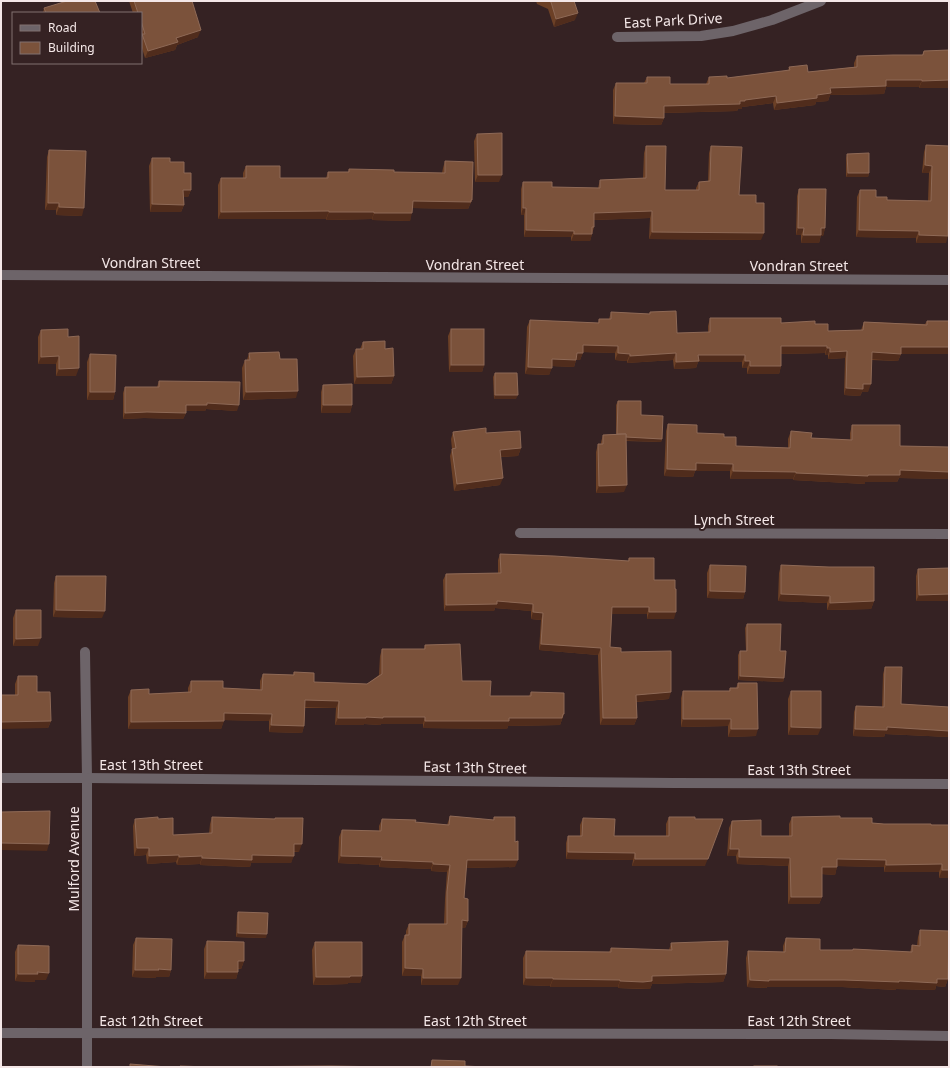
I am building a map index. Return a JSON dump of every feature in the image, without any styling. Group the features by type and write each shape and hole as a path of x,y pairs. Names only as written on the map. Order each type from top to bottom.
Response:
{"street":[{"name":"East Park Drive","path":"617,37 701,36 734,31 772,20 822,1"},
{"name":"Vondran Street","path":"1,275 949,280"},
{"name":"Lynch Street","path":"520,533 949,534"},
{"name":"Mulford Avenue","path":"85,652 87,778 87,1067"},
{"name":"East 13th Street","path":"1,778 949,784"},
{"name":"East 12th Street","path":"1,1033 830,1034 949,1036"}],"building":[{"path":"67,1 95,1 100,12 46,12 44,8"},
{"path":"134,1 192,1 201,30 176,38 178,42 148,51 142,34 145,34 142,24 142,12 138,12"},
{"path":"549,1 574,1 578,13 556,19 551,2"},
{"path":"949,50 949,80 886,80 886,86 830,88 831,93 817,95 817,98 777,103 776,96 740,101 740,104 664,106 664,118 615,116 616,83 647,83 647,77 670,77 670,84 709,84 709,77 727,76 727,78 790,70 789,67 807,65 808,72 857,67 857,56 923,55 924,51"},
{"path":"502,133 502,175 478,175 477,134"},
{"path":"926,145 949,146 948,236 919,235 919,231 859,230 860,190 876,190 876,197 887,197 887,200 931,201 932,166 925,165"},
{"path":"646,146 666,146 665,190 699,190 699,182 710,181 711,146 742,147 739,195 756,195 756,203 764,203 764,233 652,232 652,211 594,213 594,227 592,227 592,234 574,234 574,231 526,230 526,208 523,208 523,182 552,182 552,187 600,188 600,180 646,178"},
{"path":"49,150 86,151 84,208 59,207 59,203 48,203"},
{"path":"869,153 869,173 848,173 847,154"},
{"path":"152,158 170,158 170,162 184,162 184,173 191,173 191,190 183,190 184,205 152,204"},
{"path":"445,161 473,162 471,202 413,201 412,213 329,211 221,212 221,178 246,178 246,166 280,166 280,178 328,178 328,172 349,172 349,169 445,173"},
{"path":"799,189 826,189 825,228 821,228 821,235 803,235 804,228 798,228"},
{"path":"676,311 677,333 710,332 710,318 781,318 781,323 815,321 815,324 828,324 828,331 863,330 864,322 927,325 927,321 949,321 949,347 901,347 901,354 872,352 871,384 863,384 863,389 846,388 847,351 830,352 830,348 827,348 827,346 781,346 781,366 750,366 750,361 745,361 745,355 698,355 699,361 676,362 676,353 630,356 630,354 618,353 618,346 583,345 583,353 577,353 576,360 552,359 552,368 528,367 530,320 599,323 599,319 611,319 611,312 650,314 650,312"},
{"path":"68,329 68,337 79,336 79,368 59,369 59,356 41,357 41,330"},
{"path":"451,329 484,329 484,365 451,365"},
{"path":"385,341 385,349 393,348 394,376 357,377 356,349 363,349 363,342"},
{"path":"279,352 280,359 297,359 298,391 246,392 245,360 250,360 249,353"},
{"path":"90,354 116,355 115,392 90,392"},
{"path":"495,373 517,373 518,395 495,395"},
{"path":"159,381 240,382 239,405 207,403 207,405 186,405 186,413 125,413 125,387 159,387"},
{"path":"352,384 352,405 323,405 323,385"},
{"path":"618,401 641,401 641,415 663,416 662,439 626,437 626,434 617,434"},
{"path":"668,424 697,425 697,433 724,434 724,437 736,437 736,446 790,448 791,431 812,433 811,438 852,440 852,425 900,425 900,446 949,447 949,472 900,470 900,475 868,476 796,472 733,471 733,464 696,463 696,470 667,469"},
{"path":"486,428 486,433 520,431 521,448 500,450 503,478 457,484 452,449 456,448 453,432"},
{"path":"626,434 627,485 599,486 598,444 603,444 603,435"},
{"path":"500,554 629,561 629,558 654,558 654,580 675,580 676,612 649,612 649,607 612,607 610,647 621,648 621,652 671,651 671,692 636,695 637,718 603,718 601,648 541,644 543,613 533,612 533,604 497,601 497,604 446,605 446,574 501,573"},
{"path":"710,565 746,566 745,592 710,591"},
{"path":"781,565 874,567 874,601 830,603 830,596 781,594"},
{"path":"949,568 949,594 919,595 918,569"},
{"path":"56,576 106,576 105,611 56,610"},
{"path":"16,610 41,610 41,638 16,639"},
{"path":"747,624 781,624 780,651 786,651 784,678 740,676 740,651 747,651"},
{"path":"460,644 462,681 491,681 490,696 531,696 531,692 564,693 564,714 562,718 509,718 509,721 425,721 425,717 338,718 339,701 305,700 304,726 271,725 272,714 224,713 224,721 131,722 131,690 149,689 149,694 191,692 191,681 223,681 223,688 262,690 263,674 294,675 294,672 314,673 314,682 367,684 382,674 382,649 425,649 425,645"},
{"path":"885,667 902,667 901,704 949,707 949,731 887,727 887,730 855,729 856,706 884,707"},
{"path":"18,676 37,676 37,692 50,692 51,721 1,722 1,695 18,695"},
{"path":"738,683 757,683 758,729 731,729 731,719 683,719 683,691 730,691 730,688 738,688"},
{"path":"791,691 821,691 821,728 791,727"},
{"path":"50,811 49,844 1,843 1,812"},
{"path":"450,816 494,820 494,817 515,817 515,842 518,841 518,860 467,860 464,898 468,899 468,921 462,920 461,978 423,978 423,969 405,968 405,935 409,935 409,924 447,924 447,892 450,865 433,864 433,862 381,860 382,857 341,856 342,830 381,831 382,819 416,820 415,822 449,825"},
{"path":"840,816 840,818 872,818 872,823 884,824 949,825 949,870 942,870 942,864 886,865 886,860 837,859 837,867 822,867 822,897 791,897 790,858 739,857 739,849 730,849 732,821 761,820 761,836 792,836 792,817"},
{"path":"158,817 158,819 173,818 173,835 212,833 212,817 275,819 303,818 302,844 294,844 294,856 252,855 252,860 202,858 202,856 179,857 179,855 149,856 149,848 137,848 135,819"},
{"path":"669,817 723,819 708,859 635,859 635,853 568,852 568,836 582,836 583,818 615,819 614,836 669,836"},
{"path":"238,912 268,913 267,934 238,933"},
{"path":"920,930 949,931 948,979 937,979 937,983 844,980 750,980 748,951 785,952 786,938 820,939 820,950 853,949 912,952 912,945 920,946"},
{"path":"136,938 172,939 171,970 135,970"},
{"path":"207,941 244,942 244,961 238,961 238,972 207,972"},
{"path":"728,941 726,974 652,976 652,981 643,982 620,980 526,978 526,951 611,952 611,948 672,950 671,943"},
{"path":"315,942 362,942 362,976 316,977"},
{"path":"18,945 49,946 49,973 37,972 38,974 18,974"},
{"path":"432,1060 465,1061 465,1066 485,1067 431,1067"},
{"path":"130,1064 167,1067 130,1067"},
{"path":"180,1066 209,1067 179,1067"},
{"path":"331,1066 390,1067 209,1067"},
{"path":"777,1066 777,1067 754,1067"}]}
